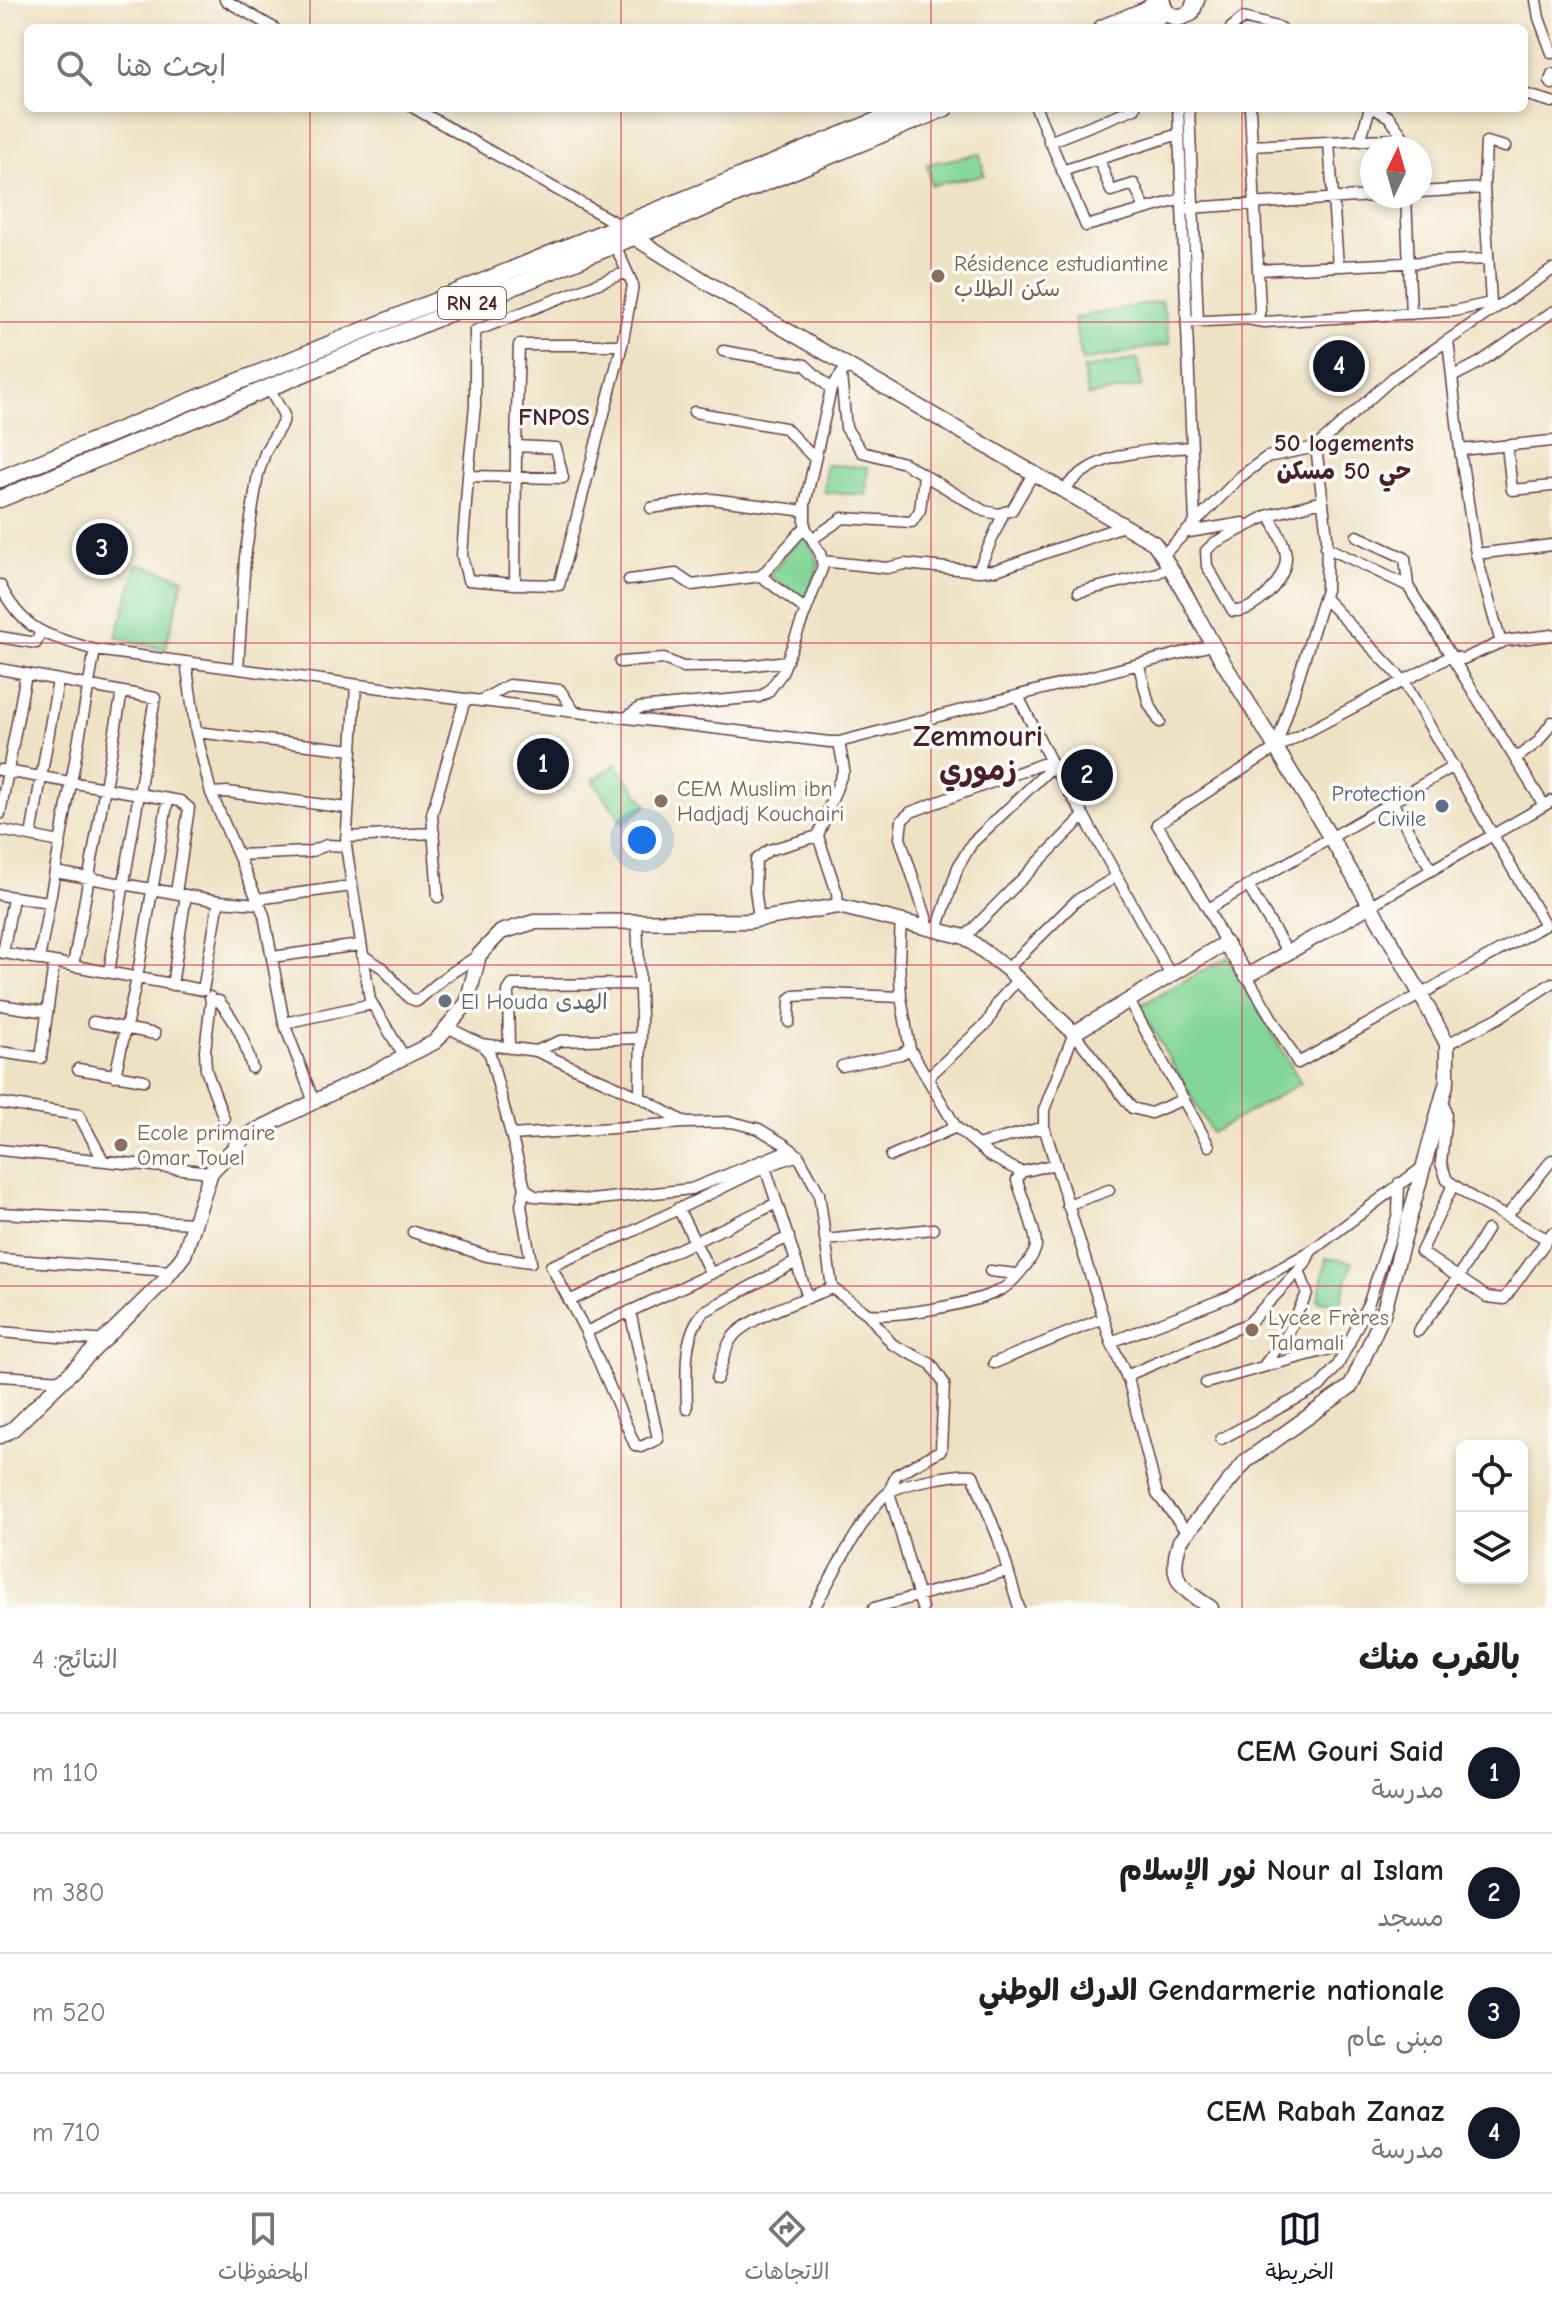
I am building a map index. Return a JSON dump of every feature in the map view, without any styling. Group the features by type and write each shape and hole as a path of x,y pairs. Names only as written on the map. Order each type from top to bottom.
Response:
{"highway":[{"path":"1145,24 1170,15 1191,13 1199,2"},
{"path":"1112,24 1146,10 1170,15"},
{"name":"RN 24","path":"0,499 615,245 626,232 899,112"},
{"name":"RN 24","path":"0,479 935,112"}],"main road":[{"path":"626,232 844,370 1154,543 1212,645 1330,838 1447,1044 1449,1065 1442,1097 1383,1314 1351,1386 1246,1461 1186,1531 1176,1553 1176,1578 1184,1590 1211,1608"},
{"path":"0,1436 13,1429 106,1341 171,1271 184,1255 211,1172 247,1135 435,1042 467,1003 479,955 501,932 534,922 759,919 838,906 965,937 1012,974 1074,1033 1225,943 1247,976 1369,906"}],"street":[{"path":"225,0 267,24"},
{"path":"1536,0 1552,53"},
{"path":"1236,24 1243,18 1266,24"},
{"path":"1552,74 1552,84"},
{"path":"1528,95 1552,102"},
{"path":"421,112 626,232"},
{"path":"1038,112 1086,226 1145,209 1182,204 1194,208 1360,197"},
{"path":"1049,142 1125,112"},
{"path":"1178,112 1192,528"},
{"path":"1189,112 1198,321"},
{"path":"1250,112 1260,310 1257,321"},
{"path":"1362,136 1371,112"},
{"path":"1380,112 1389,117 1400,136"},
{"path":"1062,171 1179,134"},
{"path":"1252,146 1360,141"},
{"path":"1492,305 1484,188 1486,142 1505,147"},
{"path":"1329,143 1338,266"},
{"path":"1099,159 1111,191 1134,184 1145,209"},
{"path":"1432,191 1484,188"},
{"path":"1407,208 1411,314"},
{"path":"615,245 633,285 622,345 559,585 468,580 462,556 475,406 475,331 627,272"},
{"path":"1258,270 1488,259"},
{"path":"1079,592 1157,573 1192,528 1240,477 1267,457 1316,447 1395,376 1492,305 1552,270"},
{"path":"1186,322 1411,314 1492,305"},
{"path":"1452,377 1479,363 1552,312"},
{"path":"1448,340 1476,554 1501,643"},
{"path":"515,584 519,345 622,345"},
{"path":"723,351 805,365 831,389"},
{"path":"627,717 639,708 759,697 768,692 775,682 787,661 820,579 822,561 805,527 805,511 831,389 844,370"},
{"path":"844,370 846,428 862,452 904,463 984,511 999,514 1012,510 1033,474"},
{"path":"238,669 245,557 258,474 284,415 268,387"},
{"path":"694,412 785,428 814,458"},
{"path":"1460,450 1552,441"},
{"path":"1507,445 1512,490 1552,486"},
{"path":"516,446 556,448 563,478"},
{"path":"1063,491 1072,479 1094,464 1114,457 1191,447"},
{"path":"1276,748 1325,599 1326,547 1316,447"},
{"path":"812,539 843,518 912,522 920,510 924,475"},
{"path":"468,476 563,478 585,486"},
{"path":"651,508 711,499 805,511"},
{"path":"1192,528 1229,527 1322,501"},
{"path":"978,571 1004,512"},
{"path":"1269,515 1285,552 1286,562 1281,576 1264,597 1240,612 1233,611 1207,566 1206,551 1214,543 1269,515"},
{"path":"822,561 887,568 905,564 996,570 1123,526"},
{"path":"629,580 676,574 692,585 761,576 805,527"},
{"path":"1357,536 1405,558 1408,586 1515,759 1548,803 1369,906"},
{"path":"1476,554 1552,545"},
{"path":"1326,547 1408,586"},
{"path":"761,576 806,610"},
{"path":"0,585 26,622 40,633 95,650 480,701 839,742 1212,645"},
{"path":"1247,976 1298,1063 1549,924 1403,680 1325,599"},
{"path":"0,637 36,643 40,633"},
{"path":"1225,943 1157,824 1276,748 1451,656 1463,659 1521,637 1552,635"},
{"path":"39,960 95,650"},
{"path":"620,662 664,659 683,667 746,666 787,661"},
{"path":"186,662 196,732 211,793 258,901 284,1023 314,1102"},
{"path":"1139,666 1149,704 1160,722"},
{"path":"0,669 155,698 109,972"},
{"path":"0,814 4,771 26,674"},
{"path":"31,836 58,680"},
{"path":"356,685 346,841 351,886 372,1004 405,1058"},
{"path":"480,701 509,685 548,688 560,690 574,711"},
{"path":"73,966 122,692"},
{"path":"1018,696 1052,764 1084,816 1170,974"},
{"path":"438,897 432,814 465,699"},
{"path":"1515,759 1538,742 1552,722"},
{"path":"196,732 352,750"},
{"path":"838,906 837,893 818,836 844,769 839,742"},
{"path":"932,928 900,838 902,820 911,812 1052,764"},
{"path":"932,928 958,867 972,843 1052,764"},
{"path":"1208,909 1454,766"},
{"path":"4,771 180,801 189,808 172,985"},
{"path":"211,793 227,792 347,808"},
{"path":"115,1076 137,978 168,799"},
{"path":"1392,802 1431,869"},
{"path":"965,937 1084,816"},
{"path":"0,830 60,842"},
{"path":"238,855 309,852 346,841 434,833"},
{"path":"759,919 755,889 756,860 769,850 818,836"},
{"path":"55,872 219,901 258,901 351,886"},
{"path":"928,1077 988,1022 1012,974 1077,900 1116,877"},
{"path":"1248,886 1288,953"},
{"path":"0,895 49,902"},
{"path":"13,898 1,953 203,990 211,1001 205,1050 206,1070 224,1119"},
{"path":"203,990 219,901"},
{"path":"901,920 901,997 910,1049 956,1127 990,1156 1021,1172 1056,1164"},
{"path":"637,921 640,1097"},
{"path":"272,957 361,950 383,968 409,998 417,1001 445,977 479,955"},
{"path":"0,1052 41,1058 54,963"},
{"path":"1447,1044 1498,1018 1552,983"},
{"path":"509,1048 508,991 512,985 640,984"},
{"path":"789,1022 790,999 794,996 901,997"},
{"path":"1128,999 1209,1146"},
{"path":"211,1001 219,1001 236,1022 252,1068"},
{"path":"284,1023 372,1004"},
{"path":"0,1005 47,1012"},
{"path":"93,1022 155,1034"},
{"path":"447,1027 481,1044 536,1051 640,1097 686,1123"},
{"path":"1074,1033 1132,1108 1151,1113 1184,1099"},
{"path":"1074,1033 1044,1110 1044,1127 1111,1342 1126,1376 1157,1494 1186,1531"},
{"path":"536,1051 560,1041 641,1038"},
{"path":"413,1232 487,1256 531,1262 521,1205 525,1188 490,1054 481,1044"},
{"path":"842,1066 901,1054 910,1049"},
{"path":"78,1069 144,1080"},
{"path":"1442,1097 1446,1114 1441,1163 1447,1180 1506,1217 1550,1236 1504,1299 1487,1297 1421,1252 1453,1185"},
{"path":"0,1103 79,1115 103,1160"},
{"path":"512,1135 686,1123 732,1122 759,1129 788,1150 819,1193 832,1288 868,1314 892,1344 931,1364 944,1383 941,1450 896,1475 889,1492 873,1509 814,1608"},
{"path":"891,1156 956,1127"},
{"path":"977,1145 1044,1127"},
{"path":"0,1150 211,1172"},
{"path":"525,1188 534,1196 591,1200 691,1189 788,1150"},
{"path":"630,1311 658,1439 641,1447 635,1445 586,1332 551,1266 627,1234 765,1167 788,1150"},
{"path":"1506,1217 1552,1160"},
{"path":"765,1167 808,1298"},
{"path":"1111,1342 1231,1296 1311,1251 1423,1167"},
{"path":"868,1314 885,1316 970,1301 1004,1289 1030,1263 1036,1245 1017,1180 1021,1172"},
{"path":"1221,1439 1320,1386 1338,1365 1369,1302 1398,1214 1399,1183"},
{"path":"1067,1205 1109,1190"},
{"path":"569,1301 777,1203"},
{"path":"678,1208 711,1274"},
{"path":"0,1213 194,1223"},
{"path":"825,1240 933,1229"},
{"path":"1418,1331 1458,1278 1487,1230"},
{"path":"586,1332 789,1237"},
{"path":"1126,1376 1249,1323 1299,1270 1311,1251"},
{"path":"0,1259 171,1271"},
{"path":"687,1409 688,1352 695,1321 705,1311 796,1262"},
{"path":"1263,1367 1289,1332 1307,1293 1299,1270"},
{"path":"990,1271 1016,1274"},
{"path":"717,1379 728,1344 738,1330 832,1288"},
{"path":"994,1363 1104,1318"},
{"path":"0,1332 106,1341"},
{"path":"1206,1383 1349,1344"},
{"path":"0,1376 64,1380"},
{"path":"889,1492 956,1473 973,1475 999,1540 1019,1608"},
{"path":"889,1492 922,1608"},
{"path":"874,1608 1007,1571"}],"green space":[{"path":"980,154 984,175 931,185 927,164"},
{"path":"1162,301 1170,344 1082,361 1074,318"},
{"path":"1137,359 1142,386 1088,396 1083,369"},
{"path":"826,465 868,467 866,495 824,492"},
{"path":"803,534 819,564 807,597 803,598 770,575"},
{"path":"138,564 184,578 165,650 116,637"},
{"path":"616,764 647,805 623,823 593,780"},
{"path":"1228,957 1301,1083 1212,1133 1139,1006"},
{"path":"1326,1258 1352,1262 1340,1304 1318,1301"}],"place":[{"name":"Résidence estudiantine سكن الطلاب","path":"938,276"},
{"name":"CEM Rabah Zanaz","path":"1339,366"},
{"name":"Gendarmerie nationale الدرك الوطني","path":"102,549"},
{"name":"CEM Gouri Said","path":"543,764"},
{"name":"Nour al Islam نور الإسلام","path":"1087,775"},
{"name":"CEM Muslim ibn Hadjadj Kouchairi","path":"661,801"},
{"name":"Protection Civile","path":"1442,806"},
{"name":"El Houda الهدى","path":"445,1001"},
{"name":"Ecole primaire Omar Touel","path":"121,1145"},
{"name":"Lycée Frères Talamali","path":"1252,1330"}],"district":[{"name":"FNPOS","path":"554,417"},
{"name":"50 logements حي 50 مسكن","path":"1344,457"},
{"name":"Zemmouri زموري","path":"978,753"}]}
